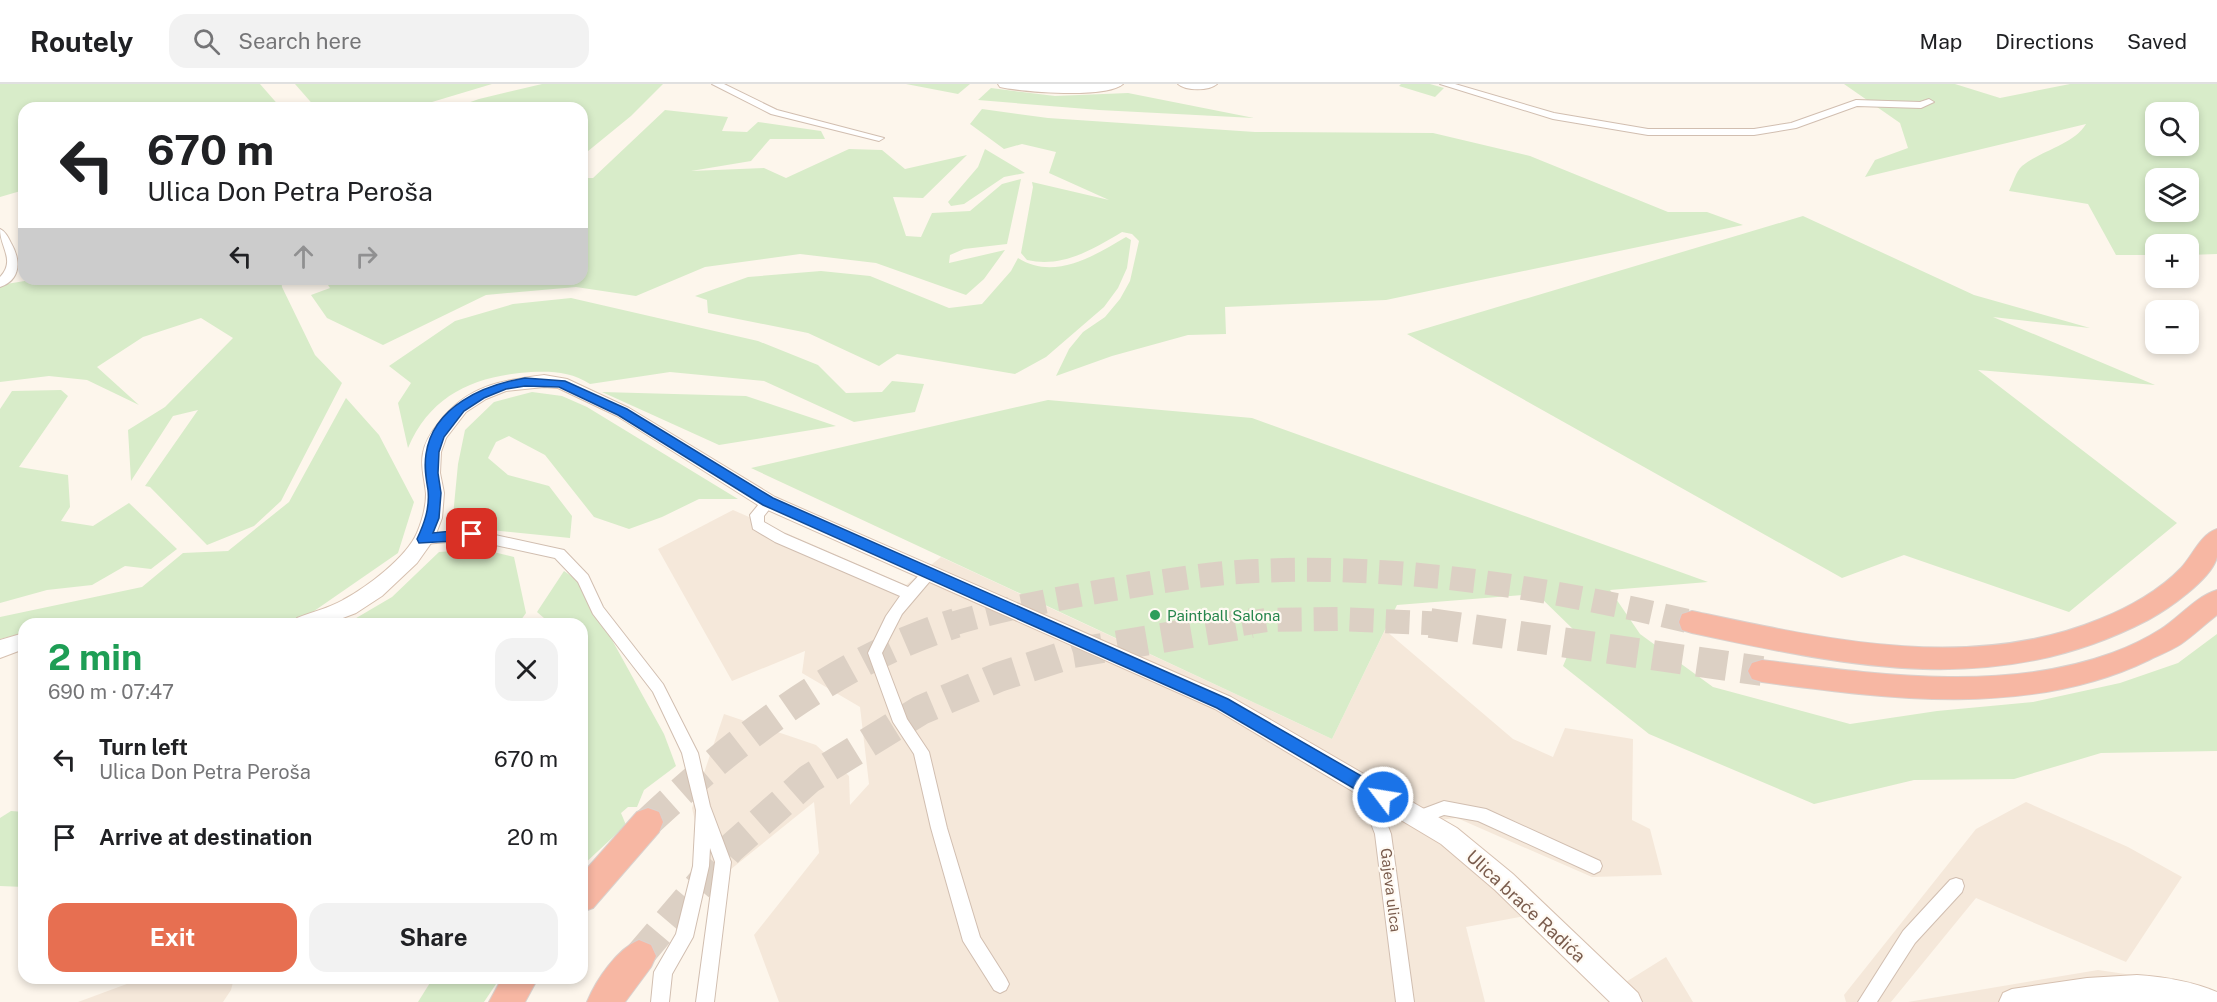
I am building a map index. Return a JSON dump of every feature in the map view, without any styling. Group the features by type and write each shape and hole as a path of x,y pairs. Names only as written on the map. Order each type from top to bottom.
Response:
{"highway":[{"path":"1692,622 1868,655 1933,658 2022,651 2106,631 2134,616 2179,587 2211,551 2217,539"},
{"path":"1762,671 1843,682 1917,687 1992,686 2070,675 2130,659 2170,638 2201,616 2217,600"},
{"path":"588,890 648,822"},
{"path":"604,1002 639,956"},
{"path":"506,1002 517,984"}],"main road":[{"path":"1005,84 1038,89 1095,88 1116,84"},
{"path":"1185,84 1210,84"},
{"path":"320,618 349,607 375,590 396,573 424,539 432,518 435,493 431,473 432,452 442,429 460,408 480,395 504,386 544,381 576,389 623,412 768,502 1223,703 1365,787"},
{"name":"Ulica braće Radića","path":"1365,787 1449,836 1504,882 1629,1002"},
{"path":"2012,1002 2117,986 2163,990 2211,1001"}],"street":[{"path":"717,84 774,112 879,138"},
{"path":"1445,84 1553,116 1648,132 1754,132 1793,126 1856,103 1921,105 1929,102"},
{"path":"0,232 14,256 12,271 0,284"},
{"path":"768,502 757,515 758,525 780,538 908,593"},
{"path":"424,539 472,534 559,554 583,579 598,610 657,688 690,753 702,806 723,862 705,1002"},
{"path":"928,574 908,593 889,620 875,653 901,722 921,752 939,828 972,941 1000,984"},
{"name":"Gajeva ulica","path":"1365,787 1383,834 1405,1002"},
{"path":"660,1002 663,972 684,937 701,866 702,806"},
{"path":"1418,818 1444,808 1480,814 1594,866"},
{"path":"1867,1002 1909,937 1956,886"}],"shaded area":[{"path":"733,510 906,585 941,557 1332,739 1385,630 1513,739 1553,757 1565,728 1633,739 1632,820 1650,829 1662,875 1592,877 1457,818 1437,820 1621,985 1666,957 1693,1002 1609,1002 1525,916 1466,927 1485,1002 779,1002 754,935 819,853 814,802 710,886 692,808 724,714 816,745 849,776 850,805 869,784 860,707 802,673 805,651 732,681 658,549"},
{"path":"2026,802 2128,847 2182,877 2126,962 1976,898 1891,1002 1846,1002 1844,995 1976,829"},
{"path":"2098,970 2187,983 2204,1002 1908,1002"},
{"path":"127,984 232,984 223,1002 78,1002"}],"green space":[{"path":"0,84 260,84 276,102 18,102 18,192 0,197"},
{"path":"295,84 492,84 432,102 311,102"},
{"path":"542,84 663,84 631,116 588,151 588,102 470,102"},
{"path":"906,84 970,84 958,94"},
{"path":"1401,84 1430,84 1444,88 1435,97 1399,86"},
{"path":"1844,84 1955,84 2000,98 2070,84 2217,84 2217,254 2199,255 2199,234 2145,234 2145,255 2116,255 2088,204 2009,191 2022,166 2073,137 2086,124 1865,177 1875,160 1908,148 1900,123"},
{"path":"991,88 1055,96 1128,93 1254,118 1099,110 978,100"},
{"path":"982,109 1048,118 1255,132 1433,133 1530,156 1668,212 1707,212 1743,225 1386,300 1225,307 1226,334 1188,335 1112,356 1056,376 1069,349 1083,332 1105,317 1120,299 1130,281 1139,241 1132,234 1122,232 1076,256 1052,262 1027,260 1021,253 1032,182 1109,200 1049,173 1056,152 1022,144 1004,149 970,124"},
{"path":"665,110 728,117 722,131 747,132 758,122 821,131 825,139 770,139 751,161 691,171 764,168 786,178 849,149 882,150 905,169 967,155 923,198 893,197 906,236 921,237 932,213 970,211 1002,184 1021,179 1007,244 964,249 950,255 949,263 1005,250 984,279 966,295 876,263 800,254 705,267 636,296 576,287 486,295 383,345 327,318 311,295 330,288 328,285 588,285 588,178 593,178"},
{"path":"985,149 1025,173 1004,177 964,204 951,206 948,202 978,167"},
{"path":"1803,216 1974,295 2090,328 1993,317 2155,385 1978,370 2177,523 2069,612 1904,555 1842,578 1407,334"},
{"path":"1126,237 1131,240 1127,268 1118,288 1104,307 1046,357 1015,374 897,354 879,366 808,333 708,313 707,300 695,296 748,277 821,271 870,276 949,308 982,304 1011,271 1018,258 1046,267 1060,266 1101,252"},
{"path":"18,282 18,285 282,285 315,355 342,383 281,501 254,526 207,545 150,487 145,486 198,410 173,416 131,481 128,430 165,407 233,338 201,318 143,337 97,367 139,405 87,380 49,376 0,382 0,285"},
{"path":"571,298 758,341 818,365 846,393 882,392 892,381 924,384 915,412 854,422 764,381 670,372 590,384 576,377 554,372 511,374 474,384 442,401 418,429 408,448 398,403 411,383 389,366 455,321 513,304"},
{"path":"61,390 68,396 19,467 68,475 70,507 61,521 93,526 129,503 177,549 151,569 125,566 92,585 47,590 0,603 0,409 12,391"},
{"path":"532,392 562,396 587,407 738,499 699,499 662,517 629,529 594,517 545,455 509,436 496,442 488,458 508,475 549,486 572,516 570,538 452,526 458,464 465,430 494,402"},
{"path":"602,392 746,396 836,426 719,445"},
{"path":"346,398 379,435 414,502 398,553 304,618 18,618 18,634 0,639 0,617 142,587 183,553 228,551 289,502"},
{"path":"1048,400 1252,418 1708,582 1610,590 1640,634 1713,687 1850,724 1937,711 2033,702 2120,683 2178,663 2217,634 2217,751 2101,753 2014,779 1914,780 1814,804 1649,734 1563,666 1577,633 1537,594 1397,605 1332,739 751,468"},
{"path":"481,549 514,557 526,613 522,618 356,618 392,597 439,552"},
{"path":"564,571 580,582 664,734 676,766 644,790 637,807 628,807 621,813 626,825 588,860 588,618 544,618 537,612"},
{"path":"11,811 18,812 18,887 0,886 0,818"},
{"path":"429,984 496,984 484,1002 418,1002"}],"tunnel":[{"path":"952,624 1045,601 1179,579 1237,572 1311,570 1366,571 1476,581 1584,599 1692,622"},
{"path":"1242,624 1266,620 1339,619 1432,623"},
{"path":"648,822 717,761 791,705 871,658 956,623"},
{"path":"639,956 730,849 809,779 921,710 999,677 1073,653 1251,623"},
{"path":"1432,623 1447,624"},
{"path":"1432,623 1762,671"}],"place":[{"name":"Paintball Salona","path":"1155,615"}],"route":[{"path":"472,534 424,539 432,518 435,493 431,473 432,452 446,422 460,408 480,395 504,386 544,381 561,383 623,412 768,502 800,514 928,574 1223,703 1383,797"}]}
